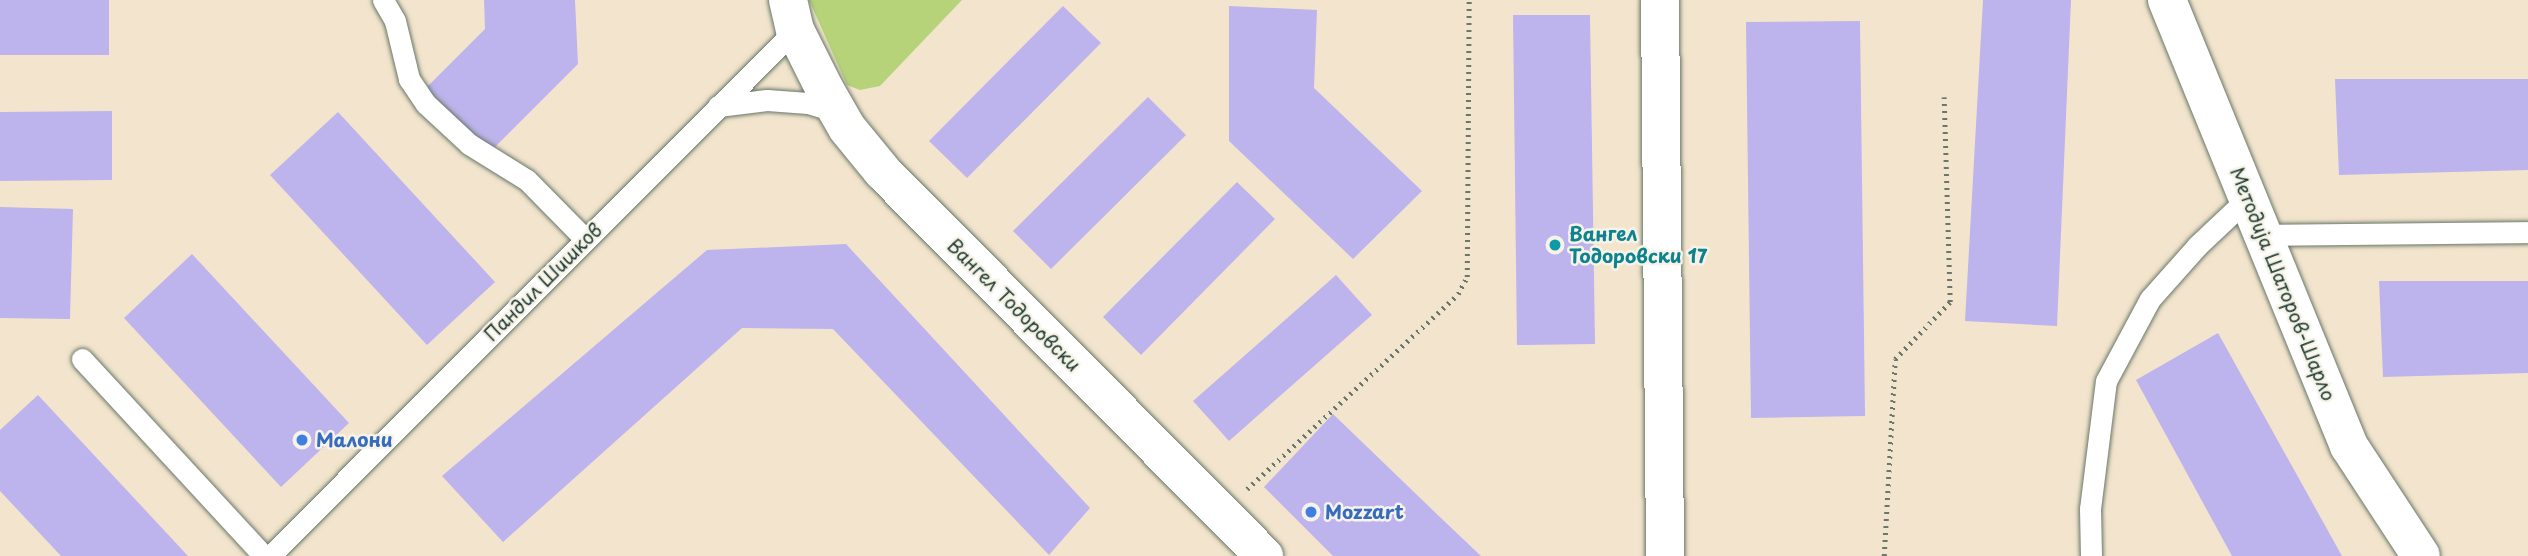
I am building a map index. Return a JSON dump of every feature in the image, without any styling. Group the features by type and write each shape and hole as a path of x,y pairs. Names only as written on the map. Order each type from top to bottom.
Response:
{"street":[{"path":"1660,0 1665,556"},
{"name":"Методија Шаторов-Шарло","path":"2167,0 2349,446 2421,556"},
{"name":"Вангел Тодоровски","path":"791,15 838,113 883,172 1264,556"}],"lane":[{"path":"383,0 395,21 409,79 426,104 469,144 527,180 585,239"},
{"name":"Пандил Шишков","path":"270,556 718,106 791,15"},
{"path":"718,106 767,100 808,103 838,113"},
{"path":"2091,556 2090,509 2106,381 2150,299 2197,246 2248,198"},
{"path":"2263,235 2528,232"},
{"path":"82,359 264,556"}],"path":[{"path":"1222,514 1458,294 1466,277 1469,0"},
{"path":"1884,556 1895,359 1950,302 1944,97"}],"green space":[{"path":"809,0 962,0 880,86 860,90 847,85"}],"building":[{"path":"0,0 109,0 109,55 0,55"},
{"path":"484,0 575,0 578,64 490,152 426,88 485,29"},
{"path":"1983,0 2071,0 2057,326 1965,321"},
{"path":"1063,6 1101,43 967,178 929,141"},
{"path":"1229,6 1317,10 1314,88 1422,191 1353,259 1229,141"},
{"name":"Вангел Тодоровски 17","path":"1513,15 1590,15 1595,344 1517,345"},
{"path":"1860,21 1865,416 1751,418 1746,22"},
{"path":"2335,79 2528,79 2528,170 2339,175"},
{"path":"1148,97 1186,135 1051,269 1013,231"},
{"path":"112,111 112,180 0,181 0,112"},
{"path":"338,112 495,282 427,345 270,175"},
{"path":"1237,182 1275,219 1141,355 1103,317"},
{"path":"0,207 73,209 70,319 0,318"},
{"path":"846,244 1090,508 1049,555 833,329 742,328 503,542 442,476 707,250"},
{"path":"192,254 349,423 281,487 124,318"},
{"path":"1336,275 1372,315 1229,441 1193,401"},
{"path":"2379,281 2528,281 2528,373 2383,377"},
{"path":"2218,333 2342,556 2232,556 2136,380"},
{"path":"38,395 188,556 61,556 0,491 0,430"},
{"path":"1333,414 1481,556 1333,556 1264,487"}],"place":[{"name":"Вангел Тодоровски 17","path":"1555,245"},
{"name":"Малони","path":"302,440"},
{"name":"Mozzart","path":"1311,512"}]}
